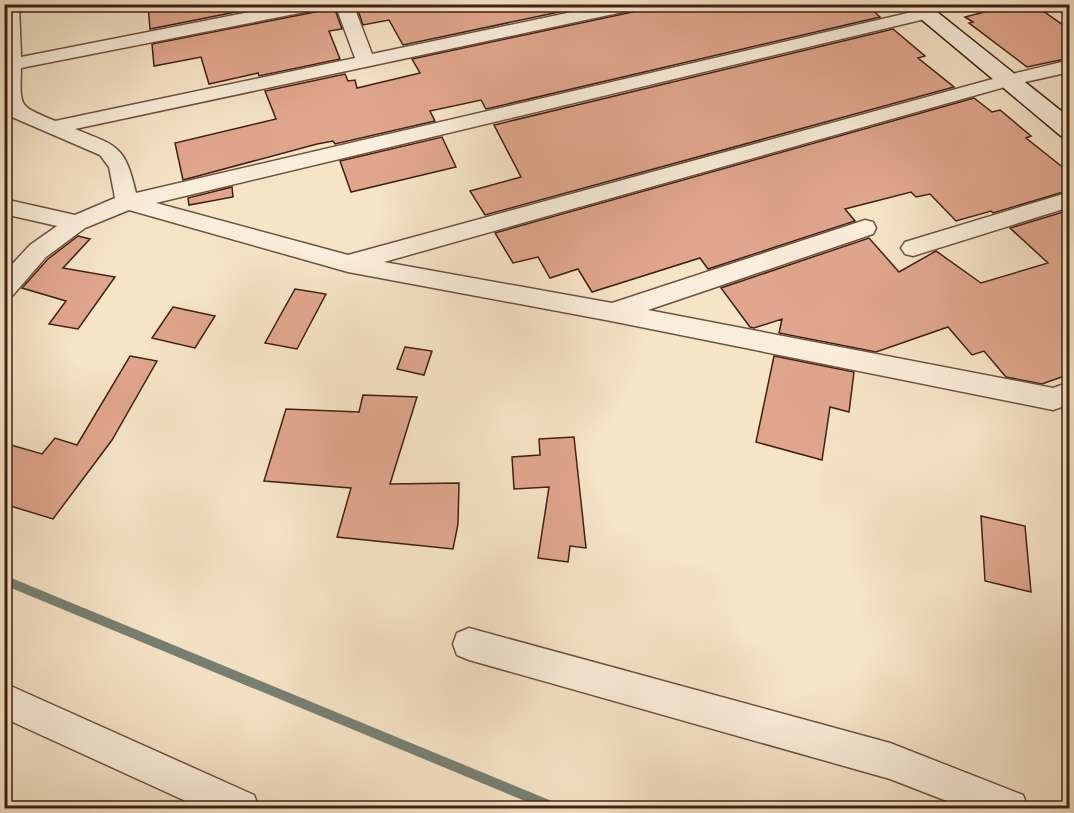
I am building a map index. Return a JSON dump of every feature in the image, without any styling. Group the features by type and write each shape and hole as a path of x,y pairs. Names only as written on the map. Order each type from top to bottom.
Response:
{"main road":[{"path":"919,9 1070,131"}],"street":[{"path":"12,64 320,4"},
{"path":"344,4 366,62"},
{"path":"54,127 637,4"},
{"path":"4,289 38,251 77,224 128,202 919,9"},
{"path":"8,18 12,64 10,100 19,113 107,150 119,166 128,202"},
{"path":"348,264 1007,81 1070,66"},
{"path":"913,248 1070,199"},
{"path":"128,202 348,264 611,312 1053,399 1070,393"},
{"path":"4,206 77,224"},
{"path":"611,312 865,228"},
{"path":"469,644 890,761 1010,808"},
{"path":"4,700 241,808"}],"building":[{"path":"148,4 276,4 150,29"},
{"path":"333,4 342,29 329,31 340,59 209,84 201,57 154,66 152,44 320,11"},
{"path":"356,4 597,4 403,45 389,20 363,25"},
{"path":"647,4 866,4 880,17 486,109 481,100 430,111 435,121 335,144 333,141 317,144 183,180 175,143 276,119 265,91 345,74 348,81 355,80 357,88 420,73 412,59 637,11"},
{"path":"1015,4 1033,4 1070,30 1070,58 1027,67 969,23 973,22 965,17"},
{"path":"893,29 925,56 918,58 954,87 485,215 470,191 521,177 494,125"},
{"path":"974,98 992,112 1000,110 1031,136 1026,138 1070,173 1070,190 993,213 991,211 956,221 930,194 916,197 911,192 845,209 855,221 708,269 700,258 592,292 578,269 550,278 538,257 513,263 495,233"},
{"path":"442,137 456,167 351,192 340,161"},
{"path":"232,187 233,197 189,205 188,198"},
{"path":"1070,210 1070,374 1042,384 1006,377 984,351 972,355 948,327 876,352 779,333 782,319 754,328 750,327 721,288 869,238 899,272 936,251 981,283 1048,263 1010,228"},
{"path":"78,236 90,239 63,268 115,277 78,329 49,324 66,301 22,288 48,259"},
{"path":"295,289 326,294 297,349 265,343"},
{"path":"173,307 215,316 195,348 152,338"},
{"path":"405,347 432,351 424,375 397,369"},
{"path":"130,356 157,361 112,440 53,519 4,504 4,443 42,454 55,438 77,445"},
{"path":"774,356 854,372 849,412 830,407 822,460 756,442"},
{"path":"363,395 417,397 390,484 459,483 458,524 453,549 337,537 351,488 264,481 286,409 359,412"},
{"path":"574,437 586,548 570,546 568,562 538,558 549,487 514,489 512,457 540,455 539,439"},
{"path":"981,516 1025,526 1031,592 985,581"}],"waterway":[{"path":"4,580 555,808"}]}
